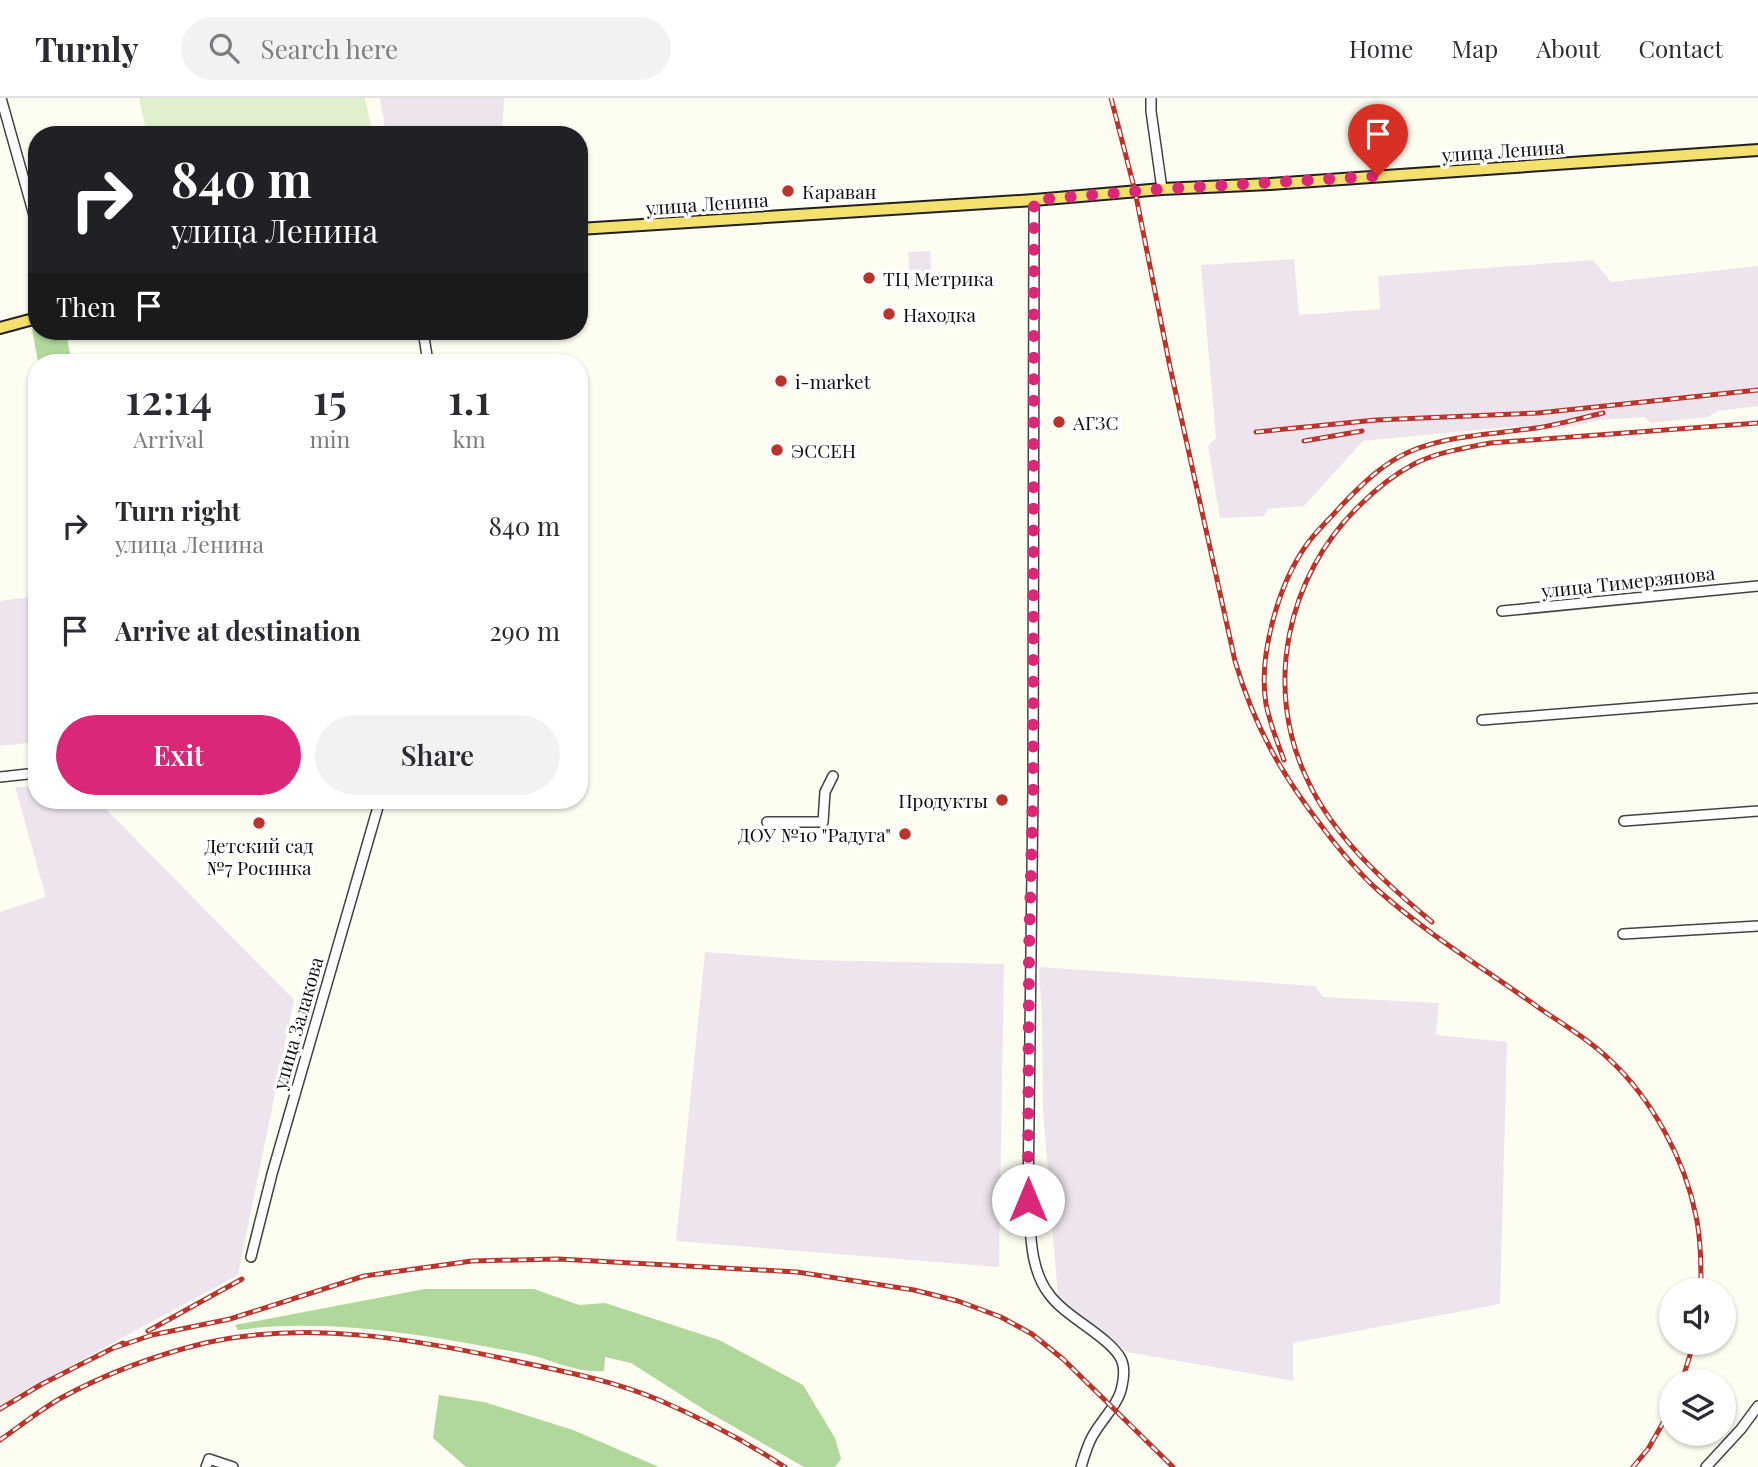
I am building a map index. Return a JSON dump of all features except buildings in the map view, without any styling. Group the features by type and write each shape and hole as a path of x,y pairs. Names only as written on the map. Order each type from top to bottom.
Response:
{"main road":[{"name":"улица Ленина","path":"588,228 1758,150"},
{"path":"0,328 28,320"}],"street":[{"path":"1,98 28,194"},
{"path":"1151,98 1162,189"},
{"path":"1034,200 1033,789 1028,1200 1032,1252 1038,1274 1048,1293 1059,1307 1110,1347 1121,1359 1124,1370 1122,1389 1092,1437 1081,1467"},
{"name":"улица Тимерзянова","path":"1502,611 1758,586"},
{"path":"1482,720 1758,698"},
{"path":"0,777 28,774"},
{"path":"767,822 823,822 825,792 833,776"},
{"name":"улица Залакова","path":"251,1257 272,1174 377,809"},
{"path":"1624,821 1758,811"},
{"path":"1623,934 1758,926"},
{"path":"1706,1467 1758,1406"},
{"path":"207,1463 233,1467"}],"shaded area":[{"path":"380,98 504,98 502,126 385,126"},
{"path":"930,251 932,280 910,281 908,252"},
{"path":"1294,259 1299,315 1380,309 1378,276 1593,260 1611,282 1758,266 1758,406 1718,411 1708,417 1651,423 1644,417 1600,420 1519,433 1518,426 1363,441 1304,506 1268,509 1264,516 1220,518 1208,446 1216,438 1201,265"},
{"path":"28,597 28,743 0,746 0,601"},
{"path":"28,786 28,809 106,809 294,1000 238,1275 0,1404 0,912 46,897 15,787"},
{"path":"705,952 810,960 1004,964 999,1267 676,1241"},
{"path":"1039,967 1315,986 1323,997 1439,1003 1436,1035 1507,1042 1500,1304 1293,1343 1293,1381 1127,1352 1058,1298 1043,1110"}],"green space":[{"path":"139,98 365,98 371,126 145,126"},
{"path":"34,340 68,340 70,354 37,354"},
{"path":"425,1289 534,1289 579,1305 605,1303 719,1340 803,1385 835,1438 841,1459 835,1467 804,1467 708,1412 631,1363 605,1357 604,1371 594,1371 573,1368 521,1353 380,1330 309,1326 238,1330 235,1325"},
{"path":"439,1395 484,1402 573,1430 659,1467 466,1467 433,1438"}],"railway":[{"path":"1111,98 1135,191 1170,367 1235,661 1260,727 1306,805 1341,851 1372,884 1439,938 1594,1046 1640,1093 1665,1132 1684,1173 1699,1234 1701,1278"},
{"path":"1256,432 1376,420 1538,413 1758,390"},
{"path":"1284,760 1266,704 1264,685 1268,644 1272,622 1286,581 1305,547 1318,531 1373,475 1411,451 1457,438 1544,427 1603,413"},
{"path":"1432,922 1378,874 1345,839 1318,800 1294,744 1286,707 1285,671 1289,634 1299,599 1314,565 1334,534 1359,506 1385,483 1414,464 1442,453 1490,443 1758,423"},
{"path":"1304,441 1362,431"},
{"path":"114,1348 152,1335 230,1319 364,1276 472,1261 558,1259 797,1272 914,1290 958,1301 1001,1317 1032,1334 1063,1359 1173,1467"},
{"path":"148,1331 242,1279"},
{"path":"0,1440 61,1398 113,1373 168,1353 244,1336 322,1333 361,1335 439,1346 606,1382 642,1393 692,1415 785,1467"},
{"path":"0,1409 42,1384 123,1343"},
{"path":"1686,1369 1690,1355"},
{"path":"1633,1467 1659,1430"}],"place":[{"name":"Караван","path":"788,191"},
{"name":"ТЦ Метрика","path":"869,278"},
{"name":"Находка","path":"889,314"},
{"name":"i-market","path":"781,381"},
{"name":"АГЗС","path":"1059,422"},
{"name":"ЭССЕН","path":"777,450"},
{"name":"Продукты","path":"1002,800"},
{"name":"Детский сад №7 Росинка","path":"259,823"},
{"name":"ДОУ №10 \"Радуга\"","path":"905,834"}],"route":[{"path":"1028,1200 1033,789 1034,200 1378,176"}]}
